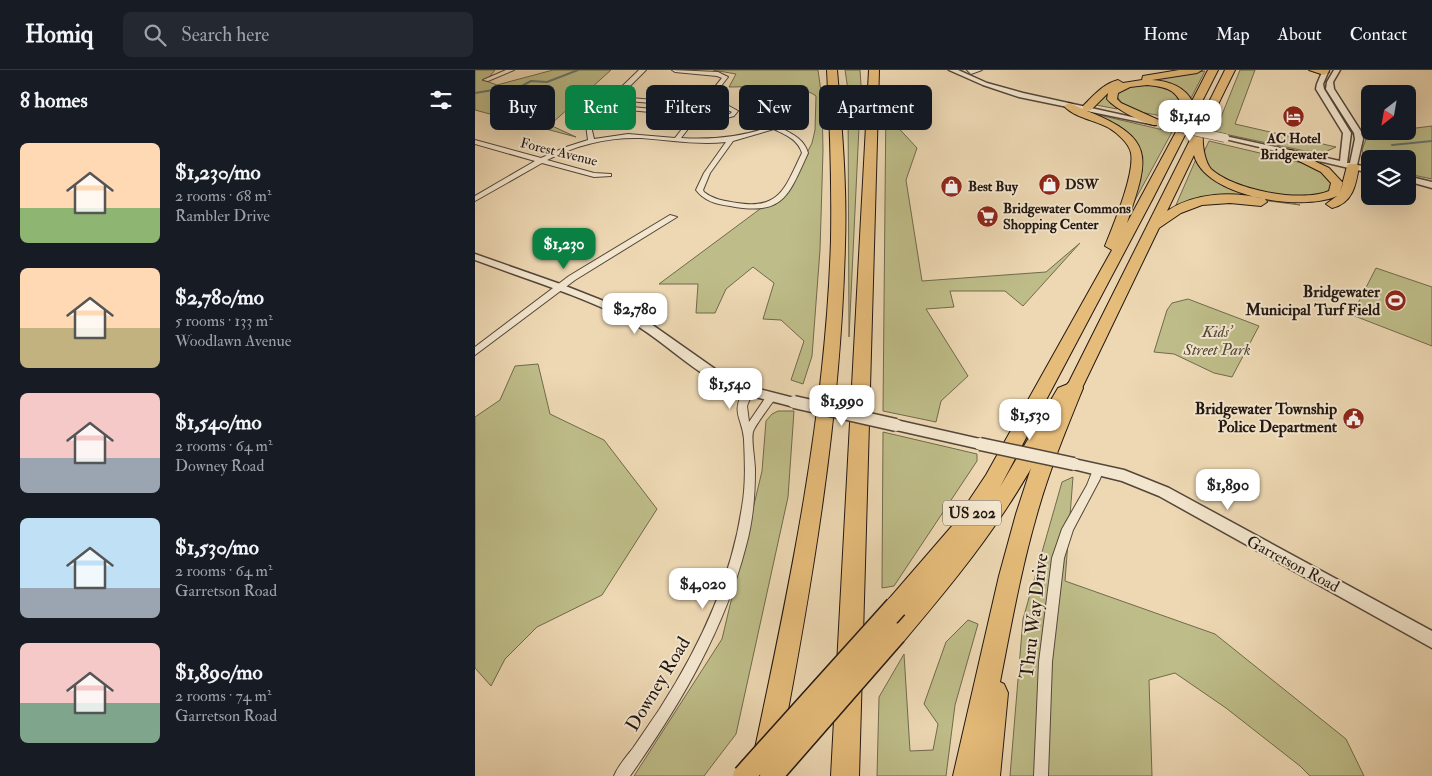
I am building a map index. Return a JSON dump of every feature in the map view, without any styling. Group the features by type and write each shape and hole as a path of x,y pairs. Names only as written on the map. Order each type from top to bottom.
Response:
{"highway":[{"path":"763,776 801,570 822,436 830,367 837,255 839,181 838,134 832,70"},
{"path":"845,776 874,70"},
{"path":"1102,282 1135,173 1137,153 1133,145 1118,129 1078,107 1116,83 1197,70"},
{"name":"US 202","path":"744,776 896,607 959,532 993,481 1102,282 1213,70"},
{"name":"US 202","path":"771,776 945,576 992,514 1023,466 1064,392 1074,388 1155,227 1229,70"},
{"path":"1314,70 1325,71"},
{"path":"1159,124 1134,115 1117,105 1112,99 1113,92 1123,86 1133,84 1164,86 1182,94 1186,99 1191,115"},
{"path":"1198,138 1199,156 1203,165 1217,178 1233,186 1289,199 1306,201 1321,199 1331,195 1348,165"},
{"path":"1291,153 1325,170 1337,183"},
{"path":"1155,227 1188,205 1210,199 1303,207 1331,204 1342,199 1347,192 1348,165"},
{"path":"967,776 1001,616 1035,482 1074,388"},
{"path":"986,776 1001,616"}],"street":[{"path":"486,80 511,70"},
{"path":"626,85 643,70"},
{"path":"675,70 724,76 720,85"},
{"path":"952,70 995,87 1078,107 1361,168"},
{"path":"969,71 979,70"},
{"path":"1337,70 1330,82 1330,89 1355,126 1359,139 1348,165"},
{"path":"969,71 1011,86 1074,103 1078,107"},
{"path":"1325,71 1320,89 1347,133 1339,151"},
{"path":"729,108 735,113 729,115"},
{"path":"588,130 591,141"},
{"path":"677,139 684,130"},
{"path":"475,199 540,160 591,141 633,136 703,141 730,140 764,130"},
{"path":"730,140 707,173 699,190 708,199 746,208 763,207 774,203 786,192 805,153 804,146 799,141 779,130"},
{"name":"Forest Avenue","path":"475,142 594,175 609,174"},
{"path":"1306,156 1347,150 1348,165"},
{"path":"1416,180 1432,184"},
{"path":"475,352 559,288 673,217"},
{"name":"Garretson Road","path":"475,257 633,318 711,373 748,391 1074,464 1136,480 1164,492 1432,640"},
{"name":"Downey Road","path":"621,776 651,734 704,646 732,575 740,548 748,506 748,430 744,424 741,405 748,391"},
{"path":"748,430 771,397"},
{"name":"Thru Way Drive","path":"1041,776 1041,734 1046,639 1058,562 1063,538 1098,470"}],"green space":[{"path":"475,70 495,70 486,81 497,85 490,85 490,114 475,110"},
{"path":"553,70 611,70 594,85 565,85 565,111 555,120 555,85 497,85"},
{"path":"713,70 818,70 820,85 819,130 823,130 823,151 820,250 812,356 803,384 791,380 804,341 781,320 763,319 774,283 753,267 726,289 715,313 696,313 698,284 659,284 764,206 787,193 812,143 815,130 816,96 809,92 809,85 739,85 739,87 729,87 736,74"},
{"path":"845,70 860,70 861,85 847,85"},
{"path":"1240,70 1255,70 1235,124 1336,147 1325,152 1305,151 1215,132"},
{"path":"1205,71 1190,100 1165,84 1123,84 1110,102 1117,109 1096,105 1110,90 1121,84"},
{"path":"1136,85 1151,85 1163,88 1179,97 1185,103 1179,123 1161,116 1139,112 1120,101 1116,94 1119,91"},
{"path":"1099,115 1172,132 1128,213 1142,165 1127,134"},
{"path":"1432,126 1432,179 1416,176 1416,150 1362,150 1366,140 1416,140 1416,128"},
{"path":"555,127 576,137 550,130 555,130"},
{"path":"848,130 859,130 849,337"},
{"path":"886,130 900,130 917,148 906,180 922,281 1046,272 1080,243 1023,306 1005,291 950,291 954,307 926,309 968,376 941,401 936,422 883,411"},
{"path":"1209,141 1304,162 1324,171 1333,182 1330,192 1312,198 1277,195 1234,184 1207,167 1202,156"},
{"path":"1196,159 1216,179 1229,186 1300,205 1230,196 1176,205"},
{"name":"Bridgewater Municipal Turf Field","path":"1376,268 1432,287 1432,346 1352,315"},
{"name":"Kids' Street Park","path":"1188,299 1259,326 1232,377 1214,373 1174,354 1154,352 1167,310 1172,303"},
{"path":"538,364 550,414 604,440 657,509 602,595 537,627 505,659 491,686 475,668 475,417 500,400 515,366"},
{"path":"778,411 794,411 788,497 736,734 704,776 634,776 722,639 762,471 766,421 772,414"},
{"path":"883,432 977,454 977,461 894,586 882,588"},
{"path":"1073,477 1065,581 1215,634 1346,739 1364,776 1310,776 1226,708 1175,673 1149,680 1152,776 1010,776 1023,619 1062,482"},
{"path":"968,620 978,624 955,705 946,776 877,776 879,697 904,654 910,751 933,750 938,724 924,704 946,642"}],"waterway":[{"path":"475,93 499,89 496,94 519,92 523,89 520,87 531,81 547,82 578,70"},
{"path":"1392,145 1432,141"}],"place":[{"name":"AC Hotel Bridgewater","path":"1294,116"},
{"name":"DSW","path":"1049,184"},
{"name":"Best Buy","path":"952,186"},
{"name":"Bridgewater Commons Shopping Center","path":"987,216"},
{"name":"Bridgewater Municipal Turf Field","path":"1396,301"},
{"name":"Bridgewater Township Police Department","path":"1353,418"}]}
